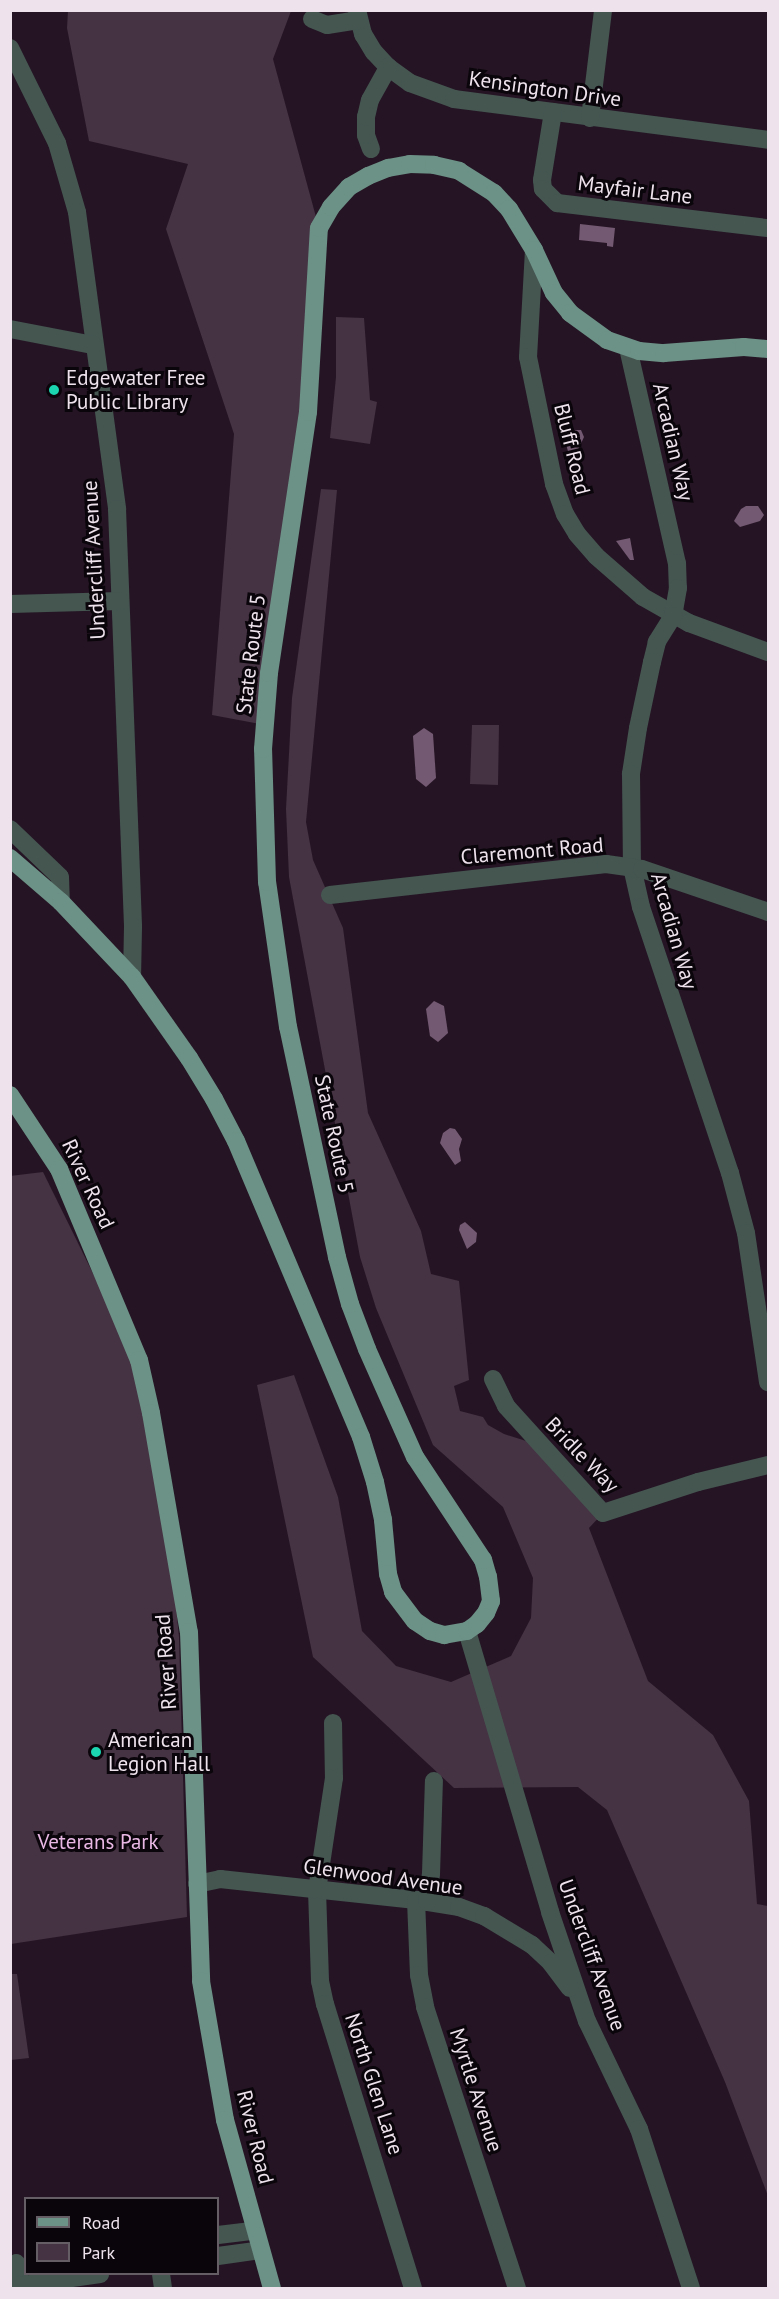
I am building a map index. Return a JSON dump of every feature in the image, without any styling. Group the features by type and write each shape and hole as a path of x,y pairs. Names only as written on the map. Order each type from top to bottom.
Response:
{"main road":[{"name":"State Route 5","path":"467,1631 477,1624 490,1601 488,1577 483,1560 415,1458 367,1349 337,1257 288,1027 273,939 264,836 263,749 276,616 308,412 319,228 331,207 343,194 368,176 388,168 410,164 434,165 459,171 494,193 509,209 534,250 550,286 570,313 587,328 628,348 664,353 744,347 768,349"},
{"path":"10,858 61,902 132,977 189,1058 236,1141 361,1437 377,1491 386,1540 388,1574 393,1592 415,1621 430,1631 444,1635 467,1631"},
{"name":"River Road","path":"10,1095 59,1169 139,1360 151,1413 189,1632 199,1963 222,2107 272,2289"}],"street":[{"path":"590,118 603,10"},
{"path":"312,19 327,25 358,15"},
{"name":"Kensington Drive","path":"358,15 363,34 374,52 388,67 410,83 454,99 768,140"},
{"name":"Undercliff Avenue","path":"10,48 57,142 69,176 77,212 93,345 117,509 133,927 132,977"},
{"path":"371,149 366,135 366,117 370,100 388,67"},
{"name":"Mayfair Lane","path":"553,112 542,180 543,189 557,203 768,228"},
{"name":"Bluff Road","path":"534,250 528,357 554,484 565,514 578,534 617,576 643,597 673,616 768,652"},
{"path":"10,329 93,345"},
{"name":"Arcadian Way","path":"628,348 678,563 678,588 673,616 657,642 638,728 631,774 632,867 641,907 730,1173 746,1233 768,1383"},
{"path":"10,604 120,601"},
{"path":"10,829 60,877 61,902"},
{"name":"Claremont Road","path":"330,895 593,865 632,867 768,912"},
{"name":"Bridle Way","path":"493,1378 506,1406 603,1513 698,1482 768,1464"},
{"name":"Undercliff Avenue","path":"467,1631 550,1912 587,2021 639,2129 691,2289"},
{"name":"North Glen Lane","path":"333,1723 334,1778 317,1890 320,1981 324,2004 413,2289"},
{"name":"Myrtle Avenue","path":"434,1781 432,1864 422,1901 419,1975 425,2007 518,2289"},
{"name":"Glenwood Avenue","path":"196,1884 220,1879 459,1907 484,1916 532,1945 567,1983 587,2021"},
{"path":"219,2235 256,2230"},
{"path":"219,2256 261,2250"},
{"path":"17,2263 16,2286 82,2275"}],"green space":[{"path":"68,11 291,11 273,59 319,228 314,353 265,725 212,715 234,434 166,229 188,164 89,141 67,28"},
{"path":"336,317 364,318 370,400 377,402 370,444 330,438 336,377"},
{"path":"321,489 337,490 306,822 313,860 343,928 368,1113 421,1231 431,1274 459,1281 469,1380 454,1386 460,1411 483,1417 488,1425 504,1434 542,1446 603,1513 589,1528 648,1681 713,1735 749,1801 757,1904 768,1906 768,2196 725,2082 607,1810 578,1787 454,1788 313,1657 257,1385 294,1375 338,1497 362,1631 396,1666 451,1682 511,1656 531,1618 533,1578 503,1507 433,1445 376,1308 360,1257 289,877 286,809 292,698"},
{"path":"472,725 499,725 498,785 470,784"},
{"name":"Veterans Park","path":"43,1172 142,1373 164,1488 179,1637 187,1917 11,1944 10,1176"},
{"path":"11,1974 17,1974 29,2058 11,2060"}],"shaded area":[{"path":"580,224 615,228 613,247 607,246 607,243 579,240"},
{"path":"575,430 581,430 584,437 577,452 569,455 566,444"},
{"path":"746,506 758,506 764,515 760,521 740,527 734,521 741,509"},
{"path":"630,538 634,560 630,560 616,541"},
{"path":"424,728 433,734 436,778 426,787 416,779 413,736"},
{"path":"434,1001 444,1006 448,1033 438,1042 430,1036 426,1009"},
{"path":"450,1128 455,1129 462,1139 459,1149 461,1161 455,1165 440,1143 443,1133"},
{"path":"465,1222 477,1233 476,1242 467,1249 459,1230 460,1225"}],"place":[{"name":"Edgewater Free Public Library","path":"54,390"},
{"name":"American Legion Hall","path":"96,1752"}]}
